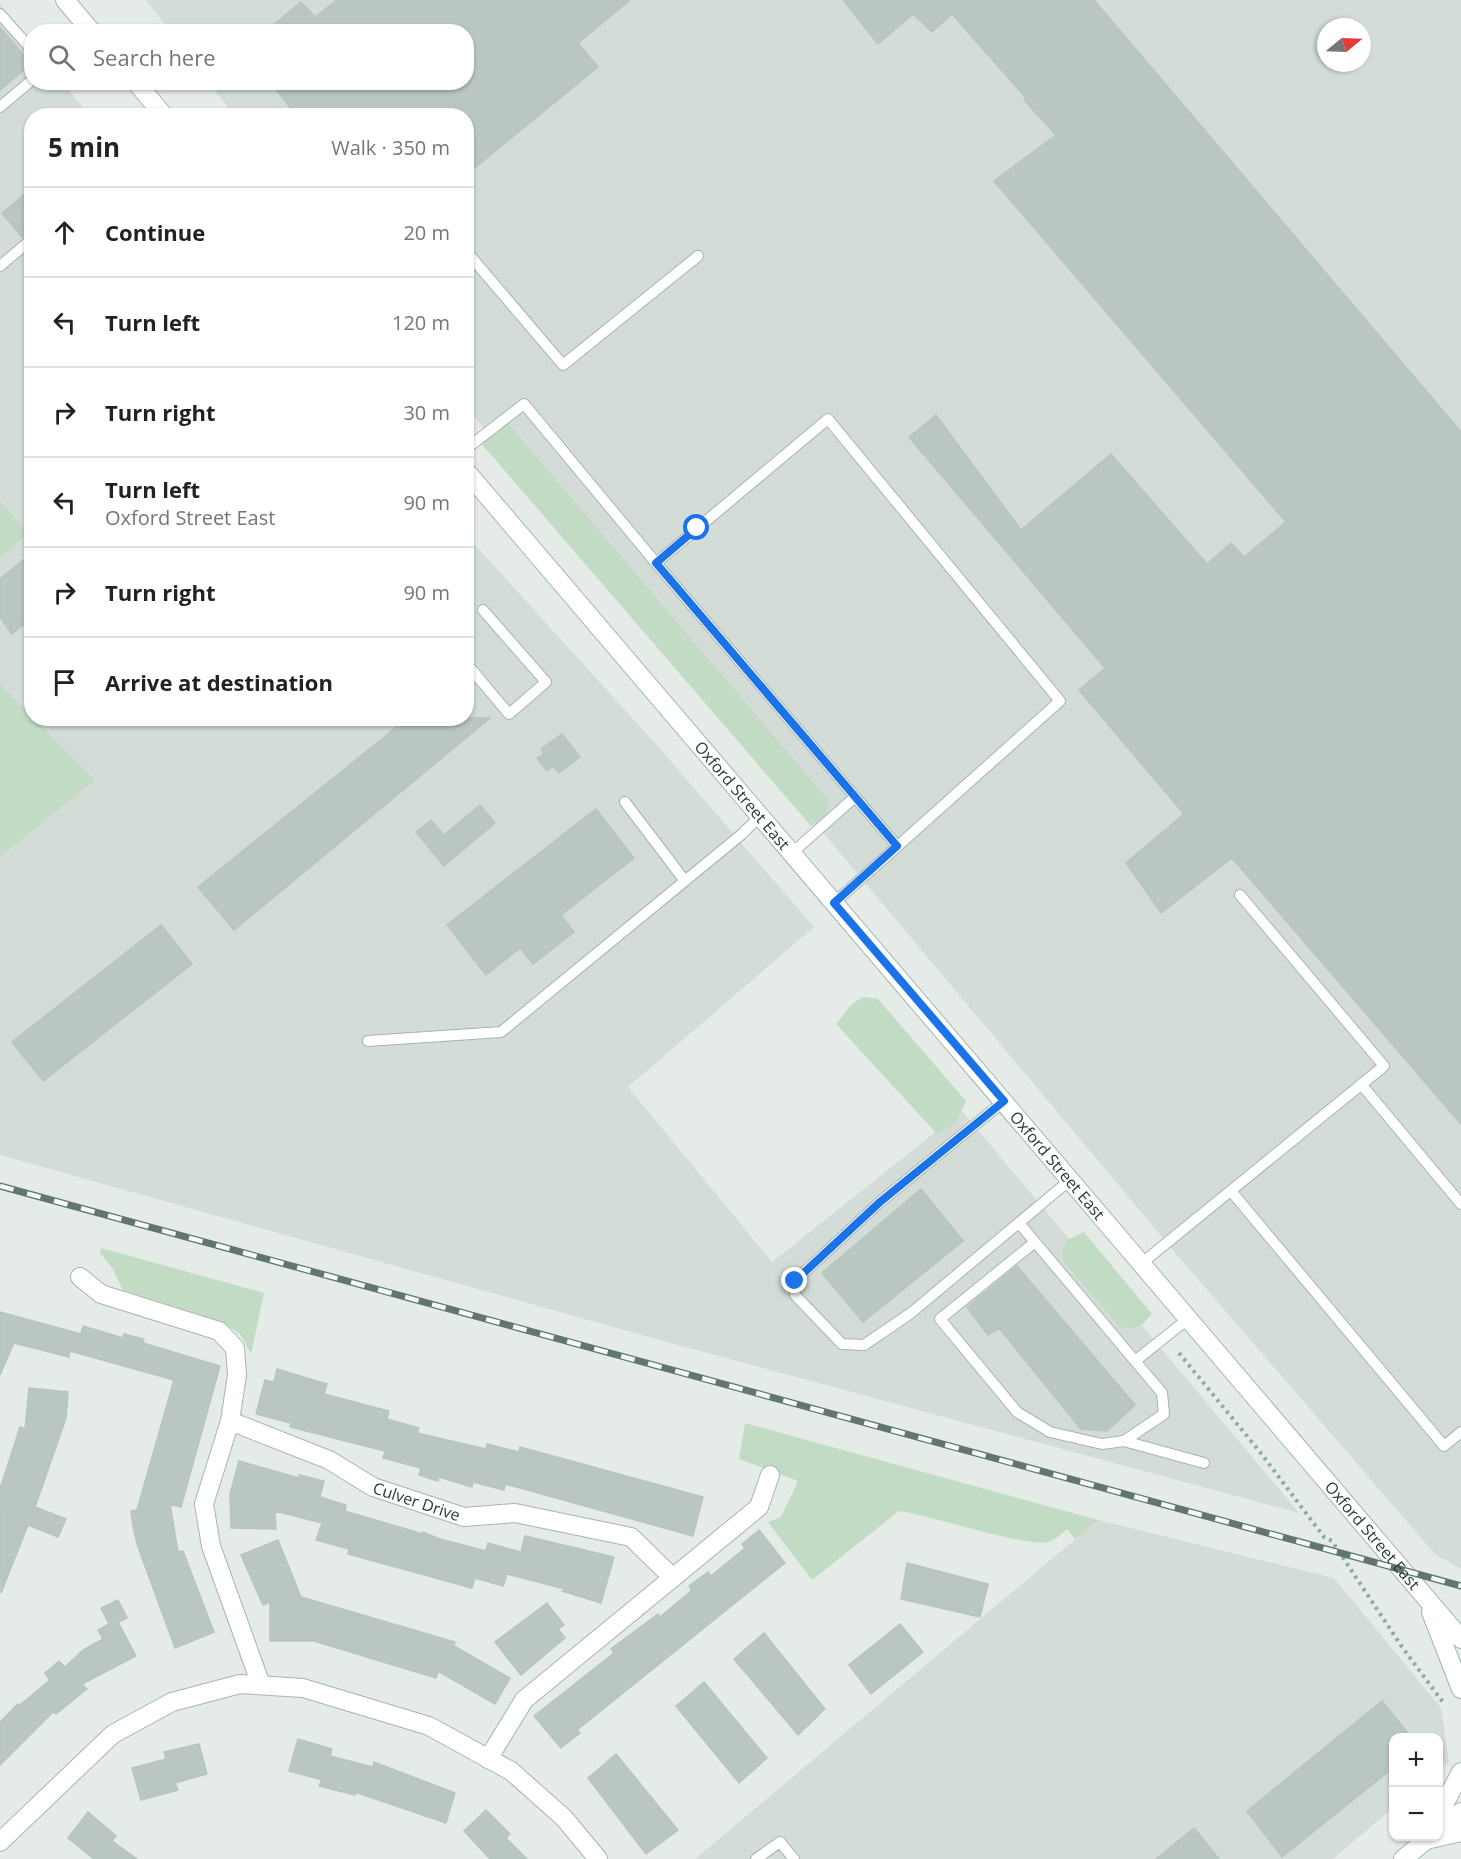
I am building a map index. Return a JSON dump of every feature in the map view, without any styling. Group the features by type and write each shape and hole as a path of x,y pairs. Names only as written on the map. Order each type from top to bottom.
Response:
{"street":[{"path":"65,0 84,24"},
{"path":"143,90 157,108"},
{"name":"Oxford Street East","path":"474,480 1461,1640"},
{"path":"80,1278 101,1294 219,1331 236,1348 237,1375 230,1421 204,1504 211,1546 261,1685"},
{"name":"Culver Drive","path":"230,1421 329,1460 373,1487 464,1517 515,1513 631,1538 673,1578"},
{"path":"488,1759 524,1700 759,1507 770,1475"},
{"path":"1423,1594 1461,1620"},
{"path":"1423,1594 1461,1689"},
{"path":"0,1842 113,1734 172,1702 240,1684 303,1688 429,1726 512,1771 564,1818 598,1859"},
{"path":"1443,1806 1461,1772"},
{"path":"1443,1826 1461,1812"},
{"path":"1443,1834 1461,1832"},
{"path":"1403,1859 1425,1841"}],"lane":[{"path":"0,14 24,41"},
{"path":"0,107 24,87"},
{"path":"0,266 24,246"},
{"path":"474,260 563,365 698,256"},
{"path":"474,443 524,404 897,846"},
{"path":"656,563 828,419 1060,701 834,903"},
{"path":"474,672 509,714 546,682 483,610"},
{"path":"792,853 855,797"},
{"path":"625,802 685,881"},
{"path":"368,1041 501,1032 685,881 760,816"},
{"path":"1142,1263 1384,1066 1240,895"},
{"path":"1361,1084 1461,1204"},
{"path":"1004,1101 880,1202 803,1273 795,1281 795,1295 842,1344 864,1345 912,1313 1070,1180"},
{"path":"1231,1191 1444,1446 1461,1432"},
{"path":"1019,1223 1162,1393 1164,1414 1124,1441"},
{"path":"1035,1242 940,1319 1017,1412 1050,1432 1102,1444 1124,1441 1204,1462"},
{"path":"1135,1361 1189,1318"},
{"path":"756,1859 780,1842 794,1859"}],"path":[{"path":"1179,1353 1260,1452 1324,1537 1332,1541 1402,1647 1445,1705"}],"shaded area":[{"path":"146,0 1461,0 1461,1569 1435,1554 1178,1256 474,416 474,108 229,108 214,90 474,90 474,24 165,24"},
{"path":"0,4 24,34 24,90 69,90 83,108 24,108 24,530 0,501"},
{"path":"24,536 24,709 0,684 0,556"},
{"path":"474,544 655,743 814,927 628,1087 772,1262 962,1111 1299,1513 674,1344 0,1155 0,857 95,780 41,726 474,726"},
{"path":"1098,1520 1334,1578 1441,1708 1449,1762 1443,1767 1443,1733 1389,1733 1389,1811 1333,1859 695,1859"}],"green space":[{"path":"505,420 829,801 825,815 811,826 480,442"},
{"path":"0,501 24,529 24,537 0,556"},
{"path":"0,684 24,708 24,726 42,726 95,780 0,857"},
{"path":"863,997 878,999 966,1101 956,1122 938,1135 836,1024 852,1004"},
{"path":"1084,1232 1152,1314 1143,1324 1129,1329 1119,1326 1064,1262 1062,1251 1067,1240"},
{"path":"101,1248 264,1293 251,1354 240,1334 222,1322 123,1290 113,1269 100,1253"},
{"path":"745,1423 1098,1520 1075,1539 1067,1529 1051,1541 1037,1543 899,1511 812,1580 768,1522 781,1517 798,1481 739,1459"}],"building":[{"path":"337,0 630,0 578,43 598,67 474,168 474,108 291,108 276,90 474,90 474,24 275,24 301,2 315,17"},
{"path":"843,0 1094,0 1461,432 1461,1124 1232,858 1161,913 1126,863 1184,814 1079,690 1105,668 909,437 936,415 1021,530 1111,454 1207,564 1231,543 1244,557 1286,522 994,181 1056,135 1024,100 1026,98 952,14 932,32 913,14 878,44"},
{"path":"0,27 24,56 24,70 0,90"},
{"path":"24,195 24,236 22,237 2,213"},
{"path":"24,560 24,624 12,634 0,617 0,579"},
{"path":"474,718 490,718 234,930 198,887 398,726 474,726"},
{"path":"562,734 580,757 559,773 553,766 547,771 537,758 544,754 541,749"},
{"path":"480,805 495,823 444,866 416,832 431,820 444,835"},
{"path":"596,809 634,858 561,915 574,932 533,964 520,948 486,975 447,925"},
{"path":"161,925 192,964 43,1081 12,1042"},
{"path":"921,1189 963,1241 863,1322 822,1273"},
{"path":"1017,1266 1135,1405 1107,1431 1081,1429 999,1328 988,1335 967,1307"},
{"path":"0,1312 81,1334 83,1326 123,1338 124,1334 144,1339 143,1343 220,1366 181,1507 170,1504 178,1552 183,1551 214,1632 175,1648 137,1544 133,1526 131,1511 137,1510 174,1380 70,1351 69,1357 14,1343 0,1375"},
{"path":"277,1369 327,1384 324,1394 389,1411 387,1419 419,1428 417,1433 486,1449 487,1444 519,1452 520,1447 703,1497 693,1536 505,1484 504,1490 473,1482 472,1487 439,1477 438,1481 419,1475 421,1468 383,1458 385,1451 290,1427 291,1423 256,1414 265,1380 274,1382"},
{"path":"29,1388 68,1392 66,1418 35,1507 66,1519 58,1537 28,1525 1,1593 0,1489 20,1427 25,1429"},
{"path":"239,1461 299,1478 299,1475 324,1481 320,1497 346,1505 345,1511 486,1551 488,1543 521,1552 525,1536 614,1557 601,1603 562,1591 565,1589 507,1574 503,1586 475,1578 472,1588 348,1554 349,1549 316,1540 322,1523 275,1511 276,1529 231,1528 230,1494"},
{"path":"759,1530 785,1563 577,1730 580,1733 561,1748 534,1716 614,1653 611,1649 658,1614 660,1617 692,1590 689,1586 708,1572 711,1576 745,1548 742,1544"},
{"path":"278,1540 301,1597 455,1642 454,1646 510,1678 495,1704 438,1671 436,1678 314,1641 270,1641 270,1602 263,1605 241,1555"},
{"path":"907,1563 988,1584 980,1617 901,1599"},
{"path":"118,1600 127,1618 118,1622 136,1656 82,1684 87,1689 56,1714 54,1711 0,1765 0,1722 18,1704 20,1705 50,1680 45,1673 59,1661 65,1667 83,1650 103,1639 98,1630 109,1624 101,1608"},
{"path":"547,1603 564,1625 558,1629 565,1638 521,1675 495,1642"},
{"path":"900,1624 923,1652 871,1694 849,1665"},
{"path":"764,1633 825,1709 798,1735 734,1659"},
{"path":"704,1682 767,1758 739,1783 676,1706"},
{"path":"1382,1701 1408,1733 1389,1733 1389,1771 1282,1857 1247,1811"},
{"path":"298,1739 332,1749 330,1756 373,1767 374,1762 455,1793 446,1823 355,1792 355,1795 319,1786 322,1780 289,1771"},
{"path":"199,1744 207,1774 175,1783 178,1790 141,1800 132,1768 166,1759 164,1752"},
{"path":"616,1754 678,1830 646,1854 588,1778"},
{"path":"486,1810 510,1834 506,1838 527,1859 490,1859 464,1831"},
{"path":"88,1812 116,1836 112,1841 137,1859 94,1859 68,1838"},
{"path":"1194,1828 1219,1859 1156,1859"}],"railway":[{"path":"0,1186 1461,1586"}],"route":[{"path":"697,528 656,563 897,846 834,903 1004,1101 880,1202 795,1281"}]}
